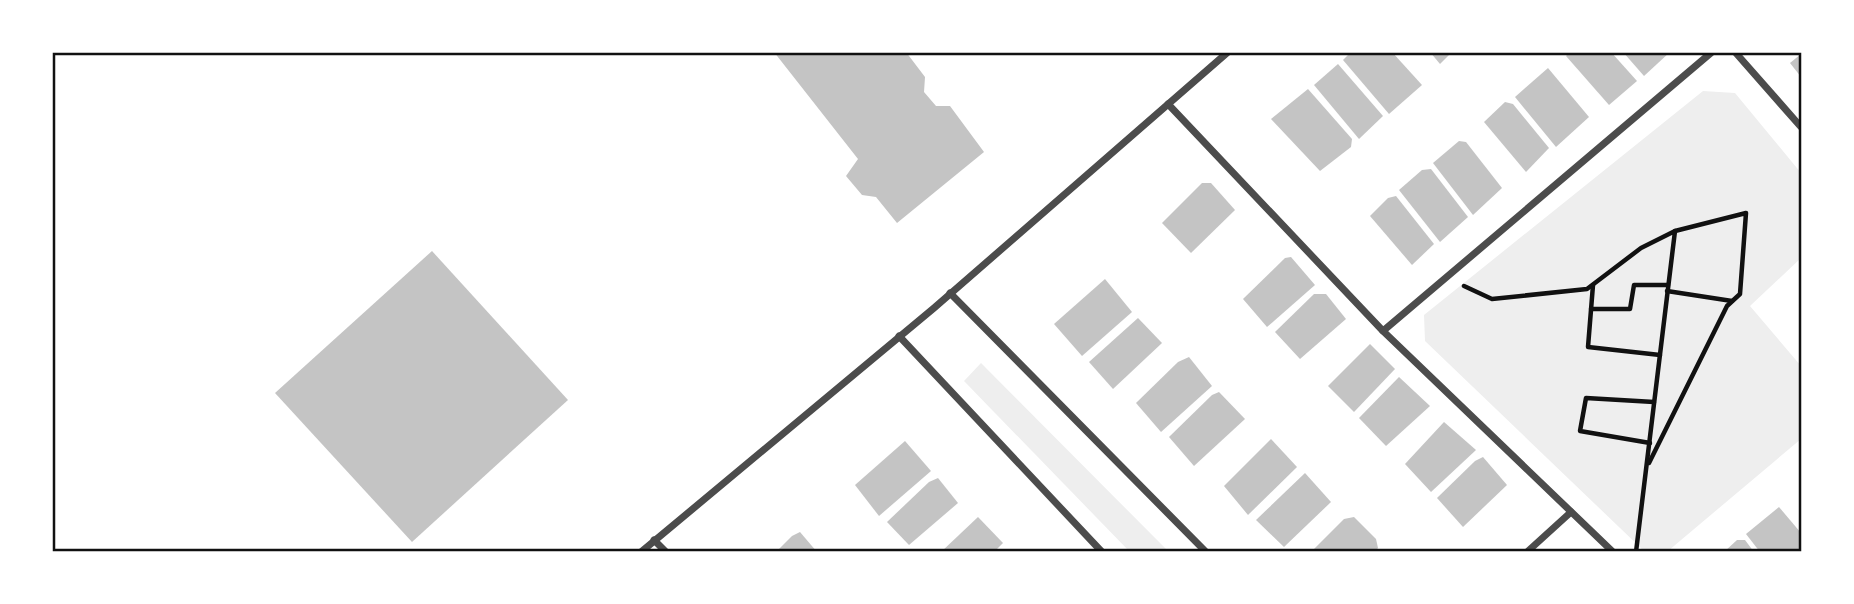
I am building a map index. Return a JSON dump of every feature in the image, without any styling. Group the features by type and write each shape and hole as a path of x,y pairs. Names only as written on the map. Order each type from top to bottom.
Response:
{"street":[{"path":"641,551 950,293 1228,52"},
{"path":"1383,331 1712,52"},
{"path":"1735,52 1801,127"},
{"path":"1168,104 1383,331 1614,551"},
{"path":"950,293 1206,551"},
{"path":"899,336 1102,551"},
{"path":"1528,551 1571,512"},
{"path":"654,540 666,551"}],"path":[{"path":"1445,278 1492,299 1587,289 1641,248 1675,231 1746,214 1740,294 1727,306 1647,467"},
{"path":"1636,551 1675,231"},
{"path":"1593,285 1588,347 1660,355"},
{"path":"1591,309 1630,309 1634,285 1668,288 1732,301"},
{"path":"1650,443 1580,431 1586,398 1654,402"}],"shaded area":[{"path":"1703,91 1735,93 1801,173 1801,258 1750,306 1801,366 1801,439 1668,551 1644,551 1425,341 1424,315"},
{"path":"981,363 1168,551 1129,551 964,381"}],"building":[{"path":"774,52 906,52 925,77 924,92 936,106 950,106 984,152 897,223 876,197 862,195 846,176 858,159"},
{"path":"1351,52 1392,52 1422,85 1389,114 1343,60"},
{"path":"1430,52 1452,52 1440,64"},
{"path":"1570,52 1611,52 1637,81 1609,105 1566,56"},
{"path":"1623,52 1670,52 1644,76"},
{"path":"1801,54 1801,77 1790,63"},
{"path":"1338,64 1383,116 1359,139 1314,85"},
{"path":"1548,68 1589,117 1556,147 1515,97"},
{"path":"1308,89 1352,139 1351,147 1320,171 1271,119"},
{"path":"1505,102 1513,104 1549,148 1526,172 1484,122"},
{"path":"1459,141 1466,142 1502,188 1473,215 1433,163"},
{"path":"1431,169 1468,217 1440,242 1399,190 1422,170"},
{"path":"1202,183 1211,183 1235,210 1191,253 1162,223"},
{"path":"1396,196 1434,244 1412,265 1370,216 1388,198"},
{"path":"432,251 568,400 412,542 275,393"},
{"path":"1291,257 1315,285 1267,327 1243,299 1285,258"},
{"path":"1105,279 1132,312 1082,356 1054,324"},
{"path":"1314,294 1326,294 1346,319 1300,359 1275,332"},
{"path":"1138,318 1162,343 1113,389 1089,362"},
{"path":"1370,344 1395,369 1354,412 1328,386"},
{"path":"1189,357 1212,386 1161,432 1136,403 1178,362"},
{"path":"1399,377 1430,406 1386,446 1359,418"},
{"path":"1219,392 1245,419 1194,466 1169,437 1212,395"},
{"path":"1444,422 1476,450 1431,492 1405,464"},
{"path":"1271,439 1297,467 1248,515 1224,486"},
{"path":"905,441 931,471 879,516 855,485"},
{"path":"1483,457 1507,485 1463,527 1437,498 1475,461"},
{"path":"1305,473 1331,502 1284,547 1256,520"},
{"path":"938,478 958,503 909,545 887,522 929,482"},
{"path":"1779,507 1801,533 1801,552 1760,552 1746,534"},
{"path":"978,517 1003,543 994,552 941,552"},
{"path":"1354,517 1376,539 1378,548 1375,552 1311,552 1344,519"},
{"path":"800,532 817,552 776,552 792,536"},
{"path":"1737,540 1745,540 1754,552 1724,552"}]}
